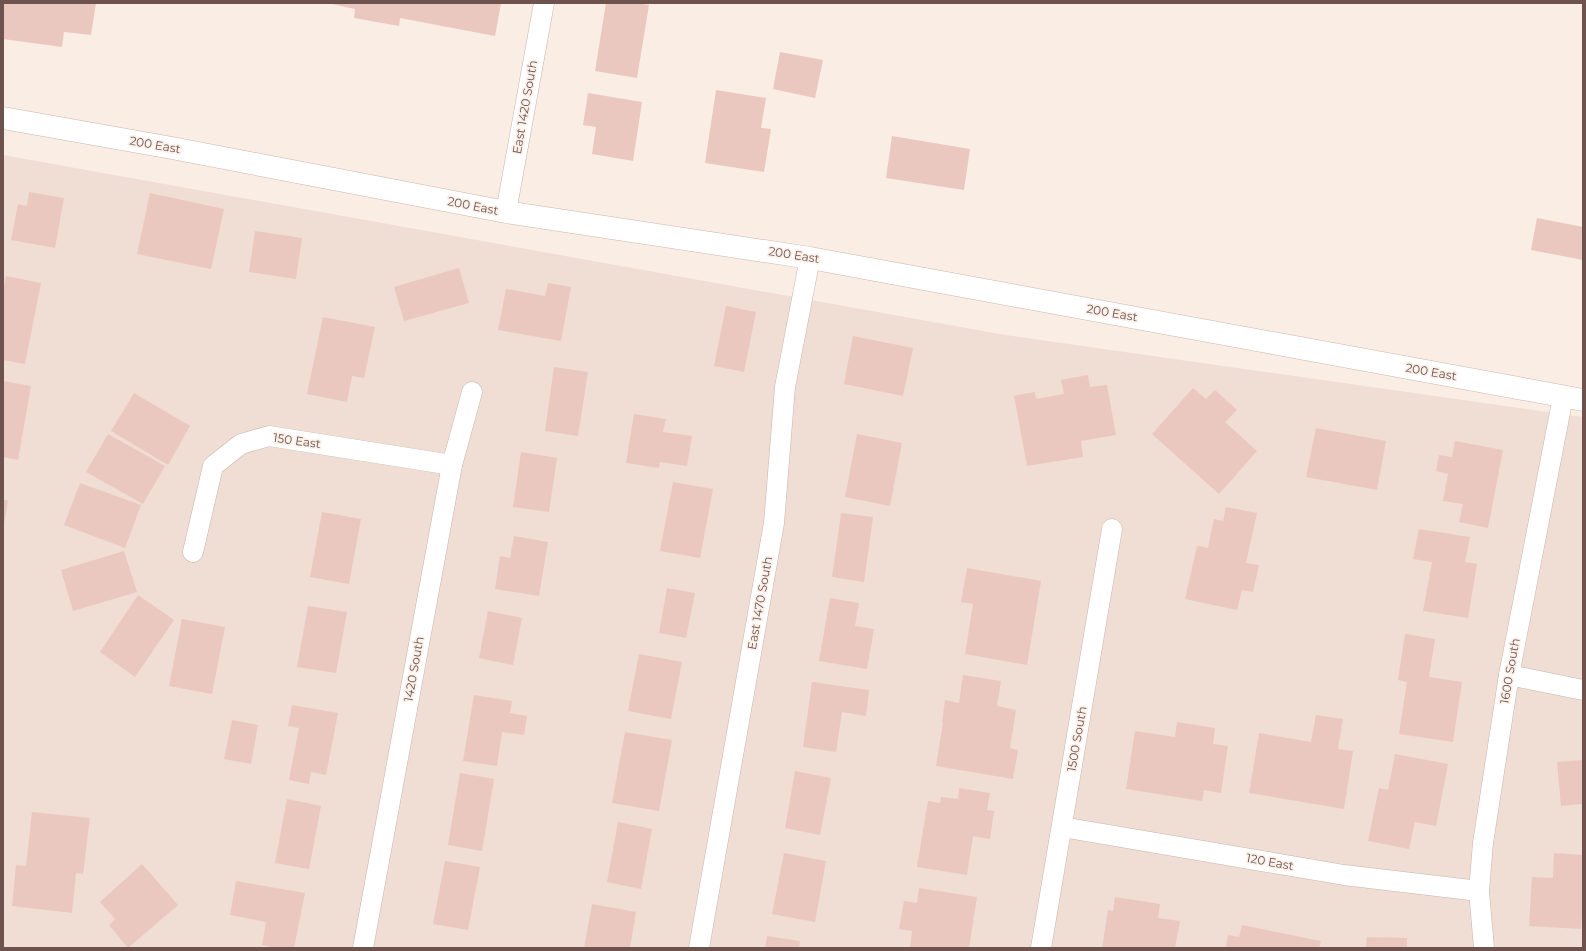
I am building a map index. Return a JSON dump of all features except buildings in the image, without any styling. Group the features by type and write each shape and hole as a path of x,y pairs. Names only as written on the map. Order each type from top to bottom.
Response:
{"main road":[{"name":"200 East","path":"3,118 172,148 506,212 810,258 1573,398"}],"street":[{"name":"East 1420 South","path":"506,212 544,3"},
{"name":"East 1470 South","path":"699,948 774,523 785,387 810,258"},
{"name":"1420 South","path":"363,948 452,465 472,392"},
{"name":"1600 South","path":"1484,948 1479,891 1483,843 1509,675 1573,398"},
{"name":"150 East","path":"193,552 213,466 241,444 269,436 452,465"},
{"name":"1500 South","path":"1041,948 1112,529"},
{"path":"1509,675 1583,690"},
{"name":"120 East","path":"1062,827 1344,875 1479,891"}],"shaded area":[{"path":"3,155 1005,335 1583,417 1583,948 3,948"}]}
